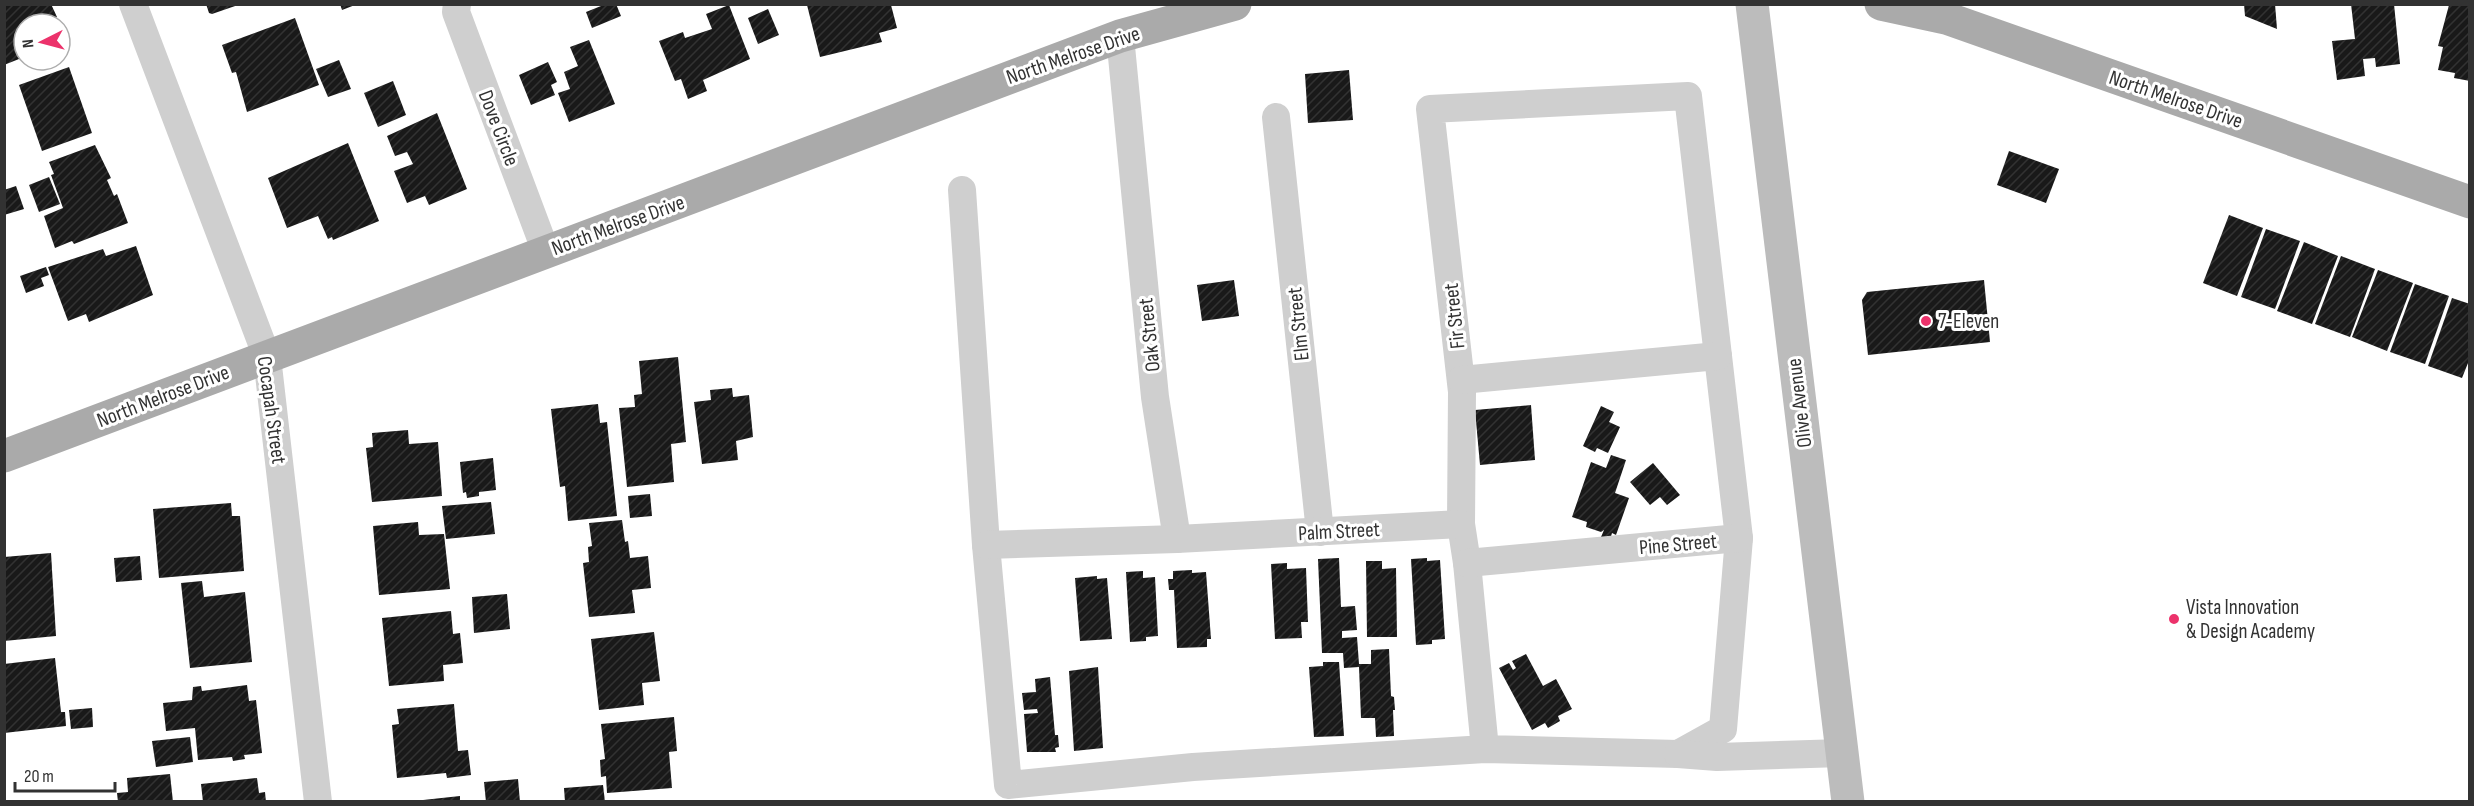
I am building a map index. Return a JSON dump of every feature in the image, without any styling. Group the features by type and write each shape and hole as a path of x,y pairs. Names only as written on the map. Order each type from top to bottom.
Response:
{"main road":[{"name":"North Melrose Drive","path":"4,456 1120,36 1235,4"},
{"name":"Olive Avenue","path":"1752,4 1848,801"},
{"name":"North Melrose Drive","path":"1881,4 1946,18 2469,202"}],"street":[{"name":"Cocapah Street","path":"133,4 267,357 318,801"},
{"name":"Dove Circle","path":"458,4 456,12 546,252"},
{"name":"Oak Street","path":"1120,36 1155,398 1177,540"},
{"name":"Fir Street","path":"1461,524 1461,380 1430,109 1688,96"},
{"name":"Pine Street","path":"1467,563 1739,538 1688,96"},
{"name":"Elm Street","path":"1276,117 1320,532"},
{"path":"962,190 986,545 1008,785 1192,767 1485,749 1717,757 1842,753"},
{"path":"1461,380 1718,356"},
{"path":"1461,524 1467,563 1485,749"},
{"name":"Palm Street","path":"986,545 1177,540 1461,524"},
{"path":"1678,754 1723,729 1739,538"}],"building":[{"path":"4,4 51,4 55,12 12,12 12,62 4,65"},
{"path":"206,4 238,5 212,14 209,13"},
{"path":"340,4 355,4 355,5 342,10"},
{"path":"606,4 616,4 621,16 592,28 586,12"},
{"path":"2244,4 2275,4 2277,29 2245,16"},
{"path":"2351,4 2394,4 2400,64 2376,67 2375,58 2363,59 2365,76 2337,80 2332,41 2355,39"},
{"path":"729,5 750,59 703,80 707,91 688,99 681,79 675,81 659,41 683,32 685,38 712,29 706,14"},
{"path":"807,5 891,5 897,28 879,33 882,42 820,57"},
{"path":"2449,5 2470,5 2470,81 2454,78 2455,73 2438,70 2443,47 2438,46"},
{"path":"768,9 779,35 758,44 748,18"},
{"path":"295,18 319,85 247,112 236,72 232,73 222,45"},
{"path":"589,40 615,104 569,122 558,93 570,89 564,72 578,66 570,47"},
{"path":"339,60 351,89 328,97 316,69"},
{"path":"548,62 557,82 551,85 555,95 531,105 519,75"},
{"path":"1349,70 1353,120 1308,123 1305,74"},
{"path":"55,72 71,72 92,133 42,151 19,85"},
{"path":"393,81 406,115 378,127 364,93"},
{"path":"437,113 467,189 429,205 425,196 407,203 394,171 413,164 407,152 395,156 387,136"},
{"path":"348,143 379,221 333,240 332,237 328,239 318,216 287,228 268,178"},
{"path":"95,145 111,178 107,180 114,196 117,194 128,223 74,244 72,241 55,248 44,216 63,208 51,175 54,174 49,162"},
{"path":"2009,151 2059,169 2046,203 1997,185"},
{"path":"49,177 60,204 39,212 29,185"},
{"path":"16,186 24,209 4,215 4,190"},
{"path":"2229,215 2263,228 2237,296 2203,283"},
{"path":"2266,229 2300,241 2275,309 2241,297"},
{"path":"2304,242 2338,256 2312,324 2277,311"},
{"path":"136,246 153,295 89,322 86,314 68,321 48,267 103,249 106,256"},
{"path":"2341,256 2375,269 2350,337 2315,324"},
{"path":"46,267 49,275 41,278 44,286 26,293 20,276"},
{"path":"2378,270 2413,283 2387,351 2352,337"},
{"path":"1234,280 1239,316 1202,321 1197,285"},
{"name":"7-Eleven","path":"1984,280 1990,342 1868,355 1862,300 1867,292"},
{"path":"2415,284 2449,296 2425,364 2390,352"},
{"path":"2452,298 2470,304 2470,358 2462,378 2428,366"},
{"path":"678,357 686,442 671,444 674,482 627,487 619,408 635,407 634,395 642,394 639,361"},
{"path":"732,388 733,397 749,395 753,437 736,441 738,460 702,464 694,402 711,400 710,390"},
{"path":"598,404 600,423 607,422 617,516 568,521 565,486 560,487 551,409"},
{"path":"1531,405 1535,460 1480,465 1475,410"},
{"path":"1601,406 1614,412 1609,422 1620,427 1608,453 1597,448 1595,452 1583,446"},
{"path":"408,430 409,444 438,442 442,496 372,502 366,448 373,447 372,433"},
{"path":"1611,455 1626,460 1615,493 1629,498 1616,535 1612,533 1610,540 1601,537 1604,530 1601,532 1586,527 1587,522 1572,517 1591,462 1606,468"},
{"path":"493,458 496,490 479,492 479,496 467,498 466,492 463,493 460,462"},
{"path":"1653,463 1680,495 1667,505 1660,497 1650,505 1630,482"},
{"path":"650,494 652,516 630,518 628,496"},
{"path":"491,502 495,534 446,539 442,506"},
{"path":"231,503 232,516 240,516 244,571 159,578 153,509"},
{"path":"622,520 630,558 648,556 651,588 632,590 635,613 589,617 583,563 589,562 588,547 592,546 589,523"},
{"path":"418,522 419,535 444,534 450,589 379,595 373,526"},
{"path":"51,553 56,636 4,641 4,557"},
{"path":"140,556 142,580 116,582 114,558"},
{"path":"1339,558 1341,607 1355,606 1357,630 1342,631 1342,638 1357,637 1359,664 1371,664 1371,650 1389,649 1391,696 1394,697 1395,710 1393,710 1394,736 1376,737 1375,718 1361,718 1359,667 1344,668 1343,653 1322,653 1318,559"},
{"path":"1427,558 1427,561 1440,560 1445,639 1432,640 1432,644 1416,645 1411,559"},
{"path":"1366,561 1382,561 1382,569 1396,568 1397,637 1367,637"},
{"path":"1287,563 1287,569 1306,568 1308,622 1301,622 1302,638 1275,639 1271,564"},
{"path":"1192,570 1192,573 1206,572 1211,639 1207,639 1207,647 1177,648 1174,590 1169,590 1168,579 1173,579 1173,571"},
{"path":"1143,571 1143,578 1155,577 1158,636 1146,637 1146,641 1130,642 1126,572"},
{"path":"1097,576 1097,579 1107,578 1112,639 1080,641 1075,578"},
{"path":"202,581 204,597 245,592 252,662 190,668 181,583"},
{"path":"507,594 510,629 474,633 472,597"},
{"path":"451,611 453,634 460,633 463,663 443,665 444,681 389,686 382,618"},
{"path":"654,632 660,681 642,683 644,705 599,710 591,639"},
{"path":"1526,654 1543,686 1556,679 1572,709 1558,716 1560,721 1548,728 1545,723 1532,730 1499,668 1509,663 1513,670 1516,668 1512,661"},
{"path":"55,658 61,712 65,712 66,726 4,733 4,664"},
{"path":"1323,662 1339,662 1344,736 1314,737 1309,667 1323,666"},
{"path":"1098,667 1103,748 1074,751 1069,671"},
{"path":"1050,677 1055,735 1058,735 1059,747 1055,748 1056,752 1027,752 1024,714 1038,713 1037,709 1024,710 1022,693 1036,692 1035,679"},
{"path":"247,685 249,701 256,700 262,753 244,755 245,759 233,761 232,757 198,760 195,728 166,731 163,703 192,700 193,687 201,686 202,691"},
{"path":"454,704 458,751 468,750 471,775 447,778 446,773 397,778 392,725 399,724 397,709"},
{"path":"92,708 93,727 71,729 69,710"},
{"path":"674,717 677,751 669,752 672,788 607,793 606,776 601,777 600,760 605,759 601,724"},
{"path":"190,737 193,762 156,767 152,741"},
{"path":"170,774 173,802 118,802 117,793 128,792 127,778"},
{"path":"257,778 259,793 265,792 266,802 203,802 201,784"},
{"path":"518,779 520,802 486,802 484,782"},
{"path":"603,785 605,802 565,802 564,788"},
{"path":"460,796 460,802 424,802 423,800"}],"place":[{"name":"7-Eleven","path":"1926,321"},
{"name":"Vista Innovation & Design Academy","path":"2174,619"}]}
